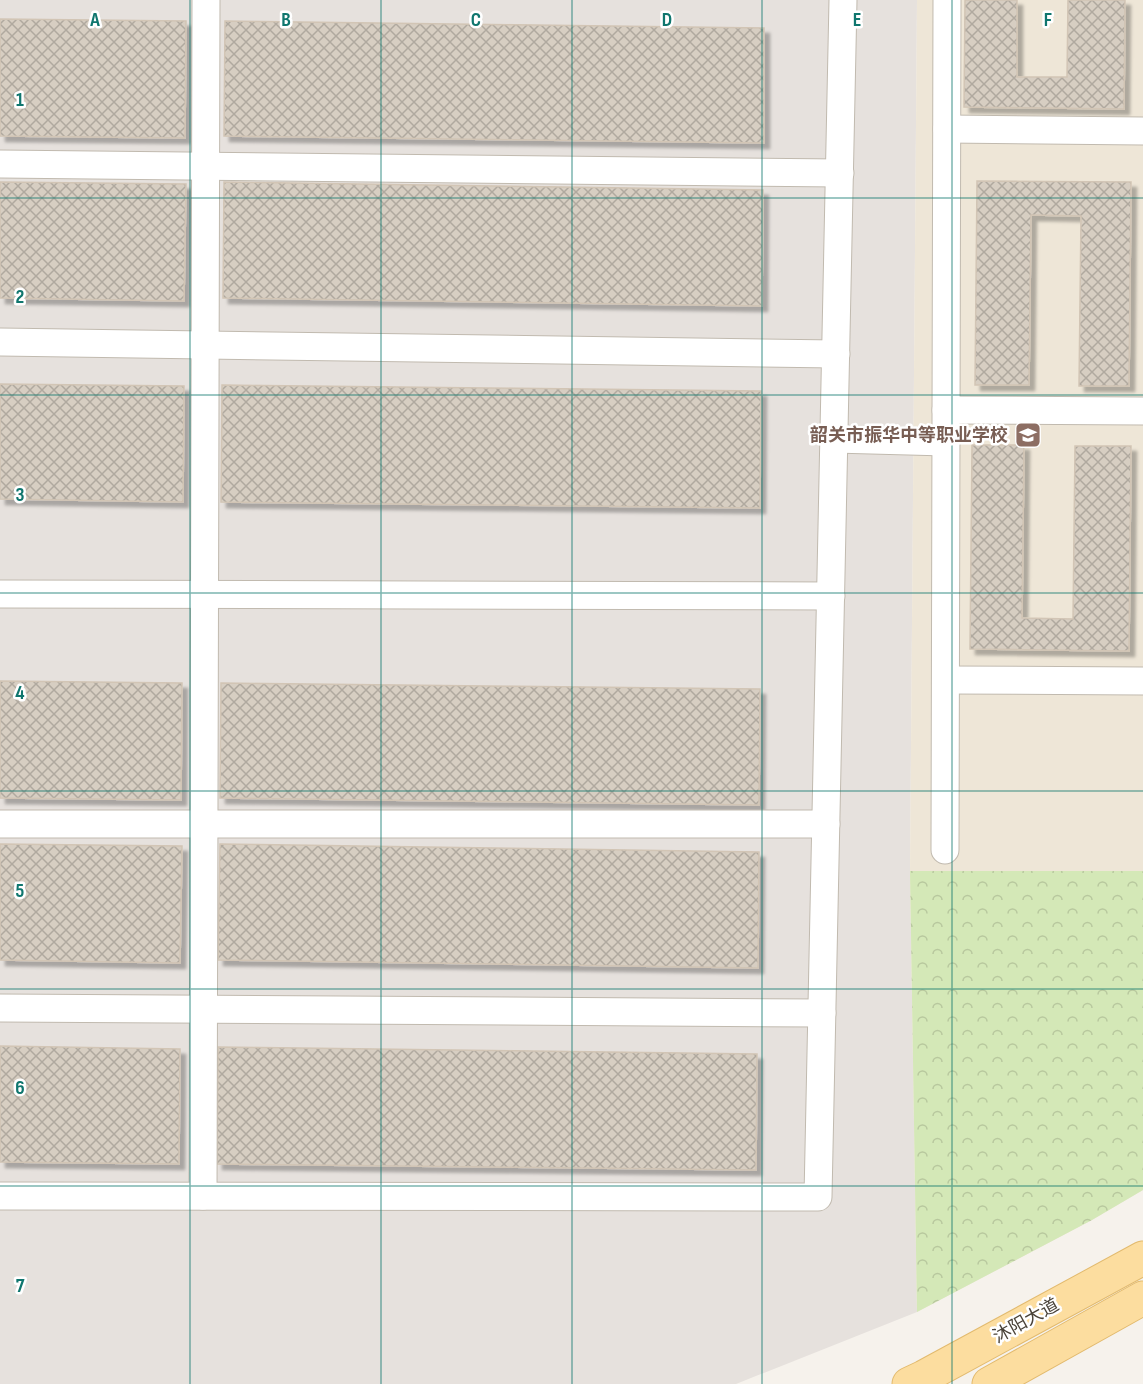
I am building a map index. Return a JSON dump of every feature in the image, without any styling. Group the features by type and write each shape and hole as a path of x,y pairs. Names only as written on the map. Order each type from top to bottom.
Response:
{"main road":[{"name":"沐阳大道","path":"909,1384 1143,1258"},
{"name":"沐阳大道","path":"989,1384 1143,1298"}],"street":[{"path":"203,1196 206,0"},
{"path":"0,1196 818,1197 843,0"},
{"path":"945,850 947,0"},
{"path":"946,129 1143,131"},
{"path":"0,164 840,173"},
{"path":"0,342 836,354"},
{"path":"946,410 1143,411"},
{"path":"834,439 946,442"},
{"path":"0,594 831,597"},
{"path":"946,680 1143,681"},
{"path":"0,824 826,824"},
{"path":"0,1008 822,1013"}],"shaded area":[{"path":"0,0 917,0 910,871 917,1312 736,1384 0,1384"},
{"name":"韶关市振华中等职业学校","path":"917,0 1143,0 1143,1190 1092,1220 917,1312 910,871"}],"green space":[{"path":"910,871 1143,871 1143,1190 1092,1220 917,1312"}],"building":[{"path":"965,0 1017,0 1017,77 1067,77 1068,0 1125,0 1124,109 964,107"},
{"path":"0,19 186,21 185,138 0,136"},
{"path":"225,21 764,28 764,143 224,136"},
{"path":"977,181 1131,182 1129,386 1079,386 1081,216 1031,215 1029,385 975,385"},
{"path":"0,182 186,184 184,301 0,298"},
{"path":"224,182 763,190 762,306 223,298"},
{"path":"0,384 184,386 183,502 0,499"},
{"path":"222,385 761,391 760,508 221,502"},
{"path":"972,445 1024,445 1022,618 1073,619 1075,446 1131,446 1129,651 970,649"},
{"path":"0,681 182,683 181,800 0,798"},
{"path":"221,683 760,689 759,805 220,798"},
{"path":"0,844 182,846 180,963 0,960"},
{"path":"220,844 759,852 758,968 218,960"},
{"path":"0,1046 180,1049 179,1164 0,1162"},
{"path":"218,1047 757,1054 756,1170 217,1164"}],"place":[{"name":"韶关市振华中等职业学校","path":"1028,435"}]}
